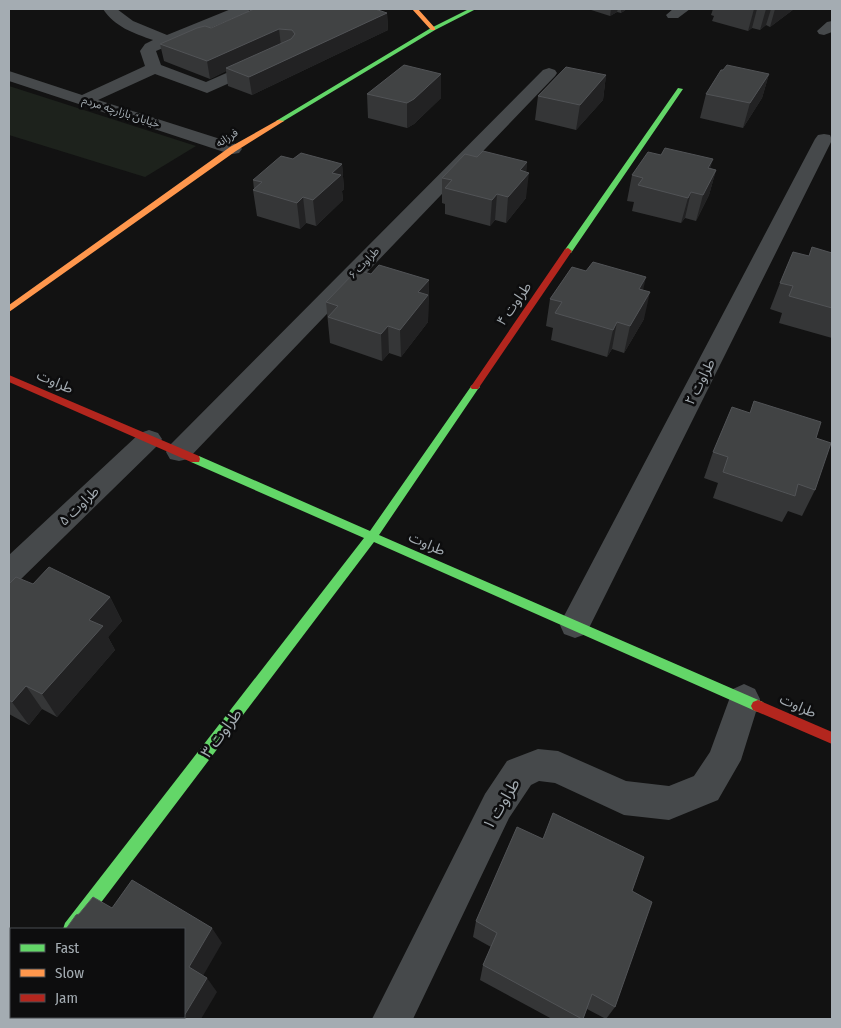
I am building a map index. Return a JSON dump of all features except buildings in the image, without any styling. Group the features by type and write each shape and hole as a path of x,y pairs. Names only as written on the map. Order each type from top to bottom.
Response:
{"street":[{"path":"110,9 115,17 125,23 166,40"},
{"path":"243,9 148,49 151,64 154,68 207,88 279,55"},
{"path":"415,9 433,29"},
{"name":"فرزانه","path":"9,309 233,149 433,29 473,9"},
{"path":"84,100 154,68"},
{"name":"طراوت ۶","path":"179,452 549,73"},
{"name":"خیابان بازارچه مردم","path":"9,76 233,149"},
{"name":"طراوت ۴","path":"372,536 680,89"},
{"name":"طراوت ۲","path":"575,625 824,138"},
{"name":"طراوت","path":"9,378 832,738"},
{"name":"طراوت ۵","path":"9,574 149,439"},
{"name":"طراوت ۳","path":"72,928 372,536"},
{"name":"طراوت ۱","path":"392,1019 497,806 519,773 538,765 558,767 624,798 669,803 706,788 724,760 744,699"}],"shaded area":[{"path":"9,86 196,146 145,177 9,135"}],"traffic: fast":[{"path":"280,121 433,29 473,9"},
{"path":"568,251 680,89"},
{"path":"72,928 372,536 475,387"},
{"path":"195,459 758,706"}],"traffic: slow":[{"path":"415,9 433,29"},
{"path":"9,309 233,149 280,121"}],"traffic: jam":[{"path":"475,387 568,251"},
{"path":"9,378 195,459"},
{"path":"758,706 832,738"}]}
